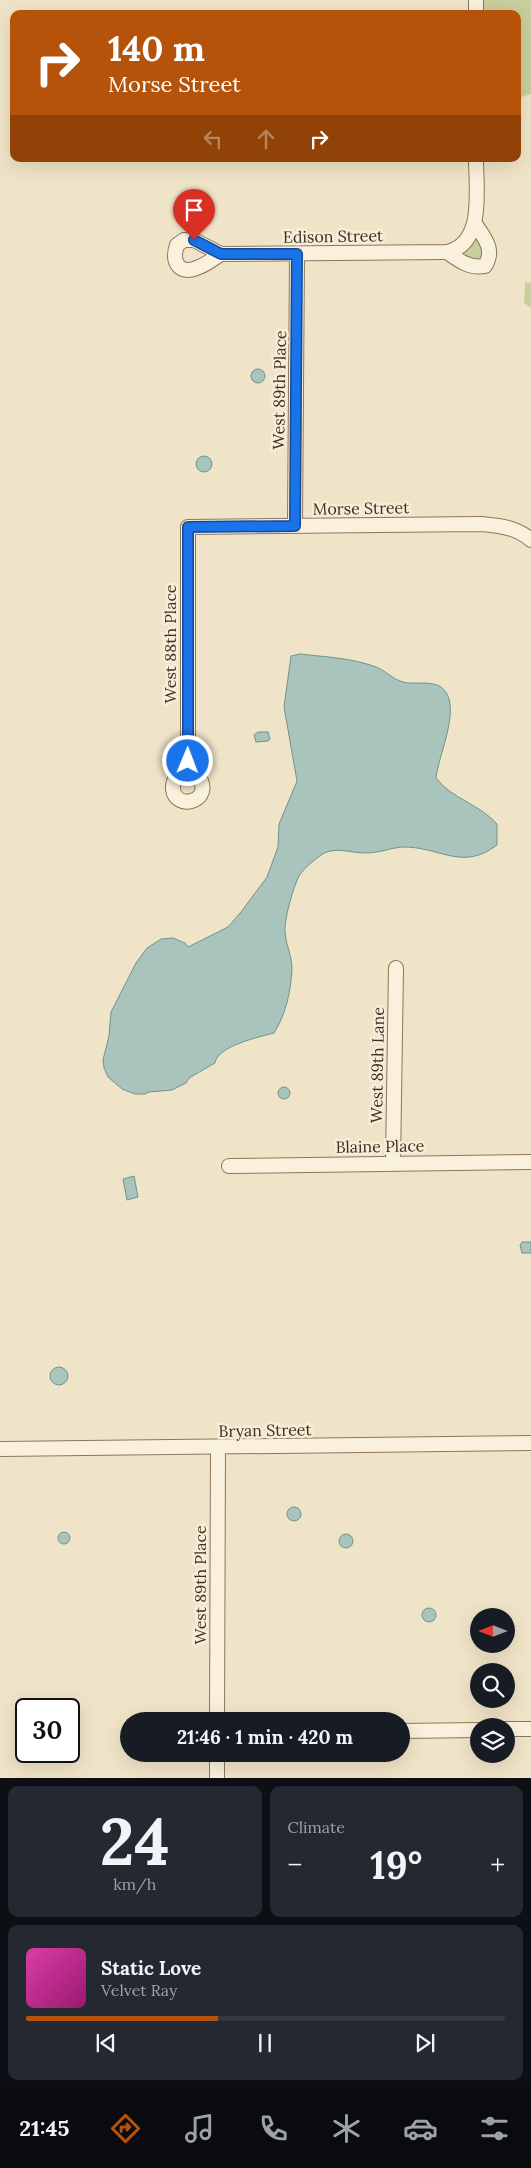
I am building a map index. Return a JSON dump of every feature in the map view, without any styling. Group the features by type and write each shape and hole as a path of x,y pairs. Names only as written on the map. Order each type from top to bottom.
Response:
{"street":[{"path":"446,252 469,265 478,267 485,266 490,258 490,247 475,224 476,162"},
{"name":"Edison Street","path":"221,254 446,252 457,250 466,241 475,224"},
{"name":"West 89th Place","path":"295,526 297,254"},
{"name":"Morse Street","path":"188,527 482,524 510,528 519,531 531,540"},
{"name":"West 88th Place","path":"188,527 188,761"},
{"name":"West 89th Lane","path":"393,1163 396,968"},
{"name":"Blaine Place","path":"229,1166 531,1162"},
{"name":"Bryan Street","path":"0,1449 531,1444"},
{"name":"West 89th Place","path":"217,1712 218,1448"},
{"path":"515,1729 531,1729"},
{"path":"410,1731 470,1730"},
{"path":"217,1762 217,1778"}],"green space":[{"path":"483,0 531,0 531,94 521,97 521,10 483,10"},
{"path":"478,239 486,252 479,262 464,256 465,251"},
{"path":"525,282 531,283 531,308 524,303"}],"water":[{"path":"258,369 263,371 265,376 263,381 258,383 253,381 251,376 253,371"},
{"path":"204,456 212,464 204,472 196,464"},
{"path":"300,654 339,658 367,664 379,668 403,682 429,683 441,687 449,699 450,717 436,778 442,785 482,811 497,824 497,845 473,857 450,856 428,850 402,847 370,853 331,851 321,855 301,873 290,901 285,932 292,963 290,985 285,1010 274,1033 231,1047 217,1057 215,1063 189,1078 186,1083 172,1090 135,1094 122,1089 108,1077 103,1060 109,1036 111,1012 136,963 147,948 161,939 173,938 185,943 188,947 228,927 267,877 278,847 279,824 297,781 284,707 291,656"},
{"path":"258,732 268,732 270,739 268,741 256,742 254,735"},
{"path":"286,1087 289,1088 289,1098 282,1099 279,1098 278,1091 279,1088"},
{"path":"134,1176 138,1197 127,1200 123,1179"},
{"path":"522,1242 531,1242 531,1253 522,1253 520,1245"},
{"path":"59,1367 65,1370 68,1376 65,1382 59,1385 53,1382 50,1376 53,1370"},
{"path":"291,1507 297,1507 301,1514 297,1521 291,1521 287,1517 287,1511"},
{"path":"62,1532 66,1532 70,1538 66,1544 62,1544 58,1540 58,1536"},
{"path":"346,1534 351,1536 353,1541 351,1546 346,1548 341,1546 339,1541 341,1536"},
{"path":"429,1608 434,1610 436,1615 434,1620 429,1622 424,1620 422,1615 424,1610"}],"route":[{"path":"188,761 188,527 295,526 297,353 297,254 221,254 194,240"}]}
